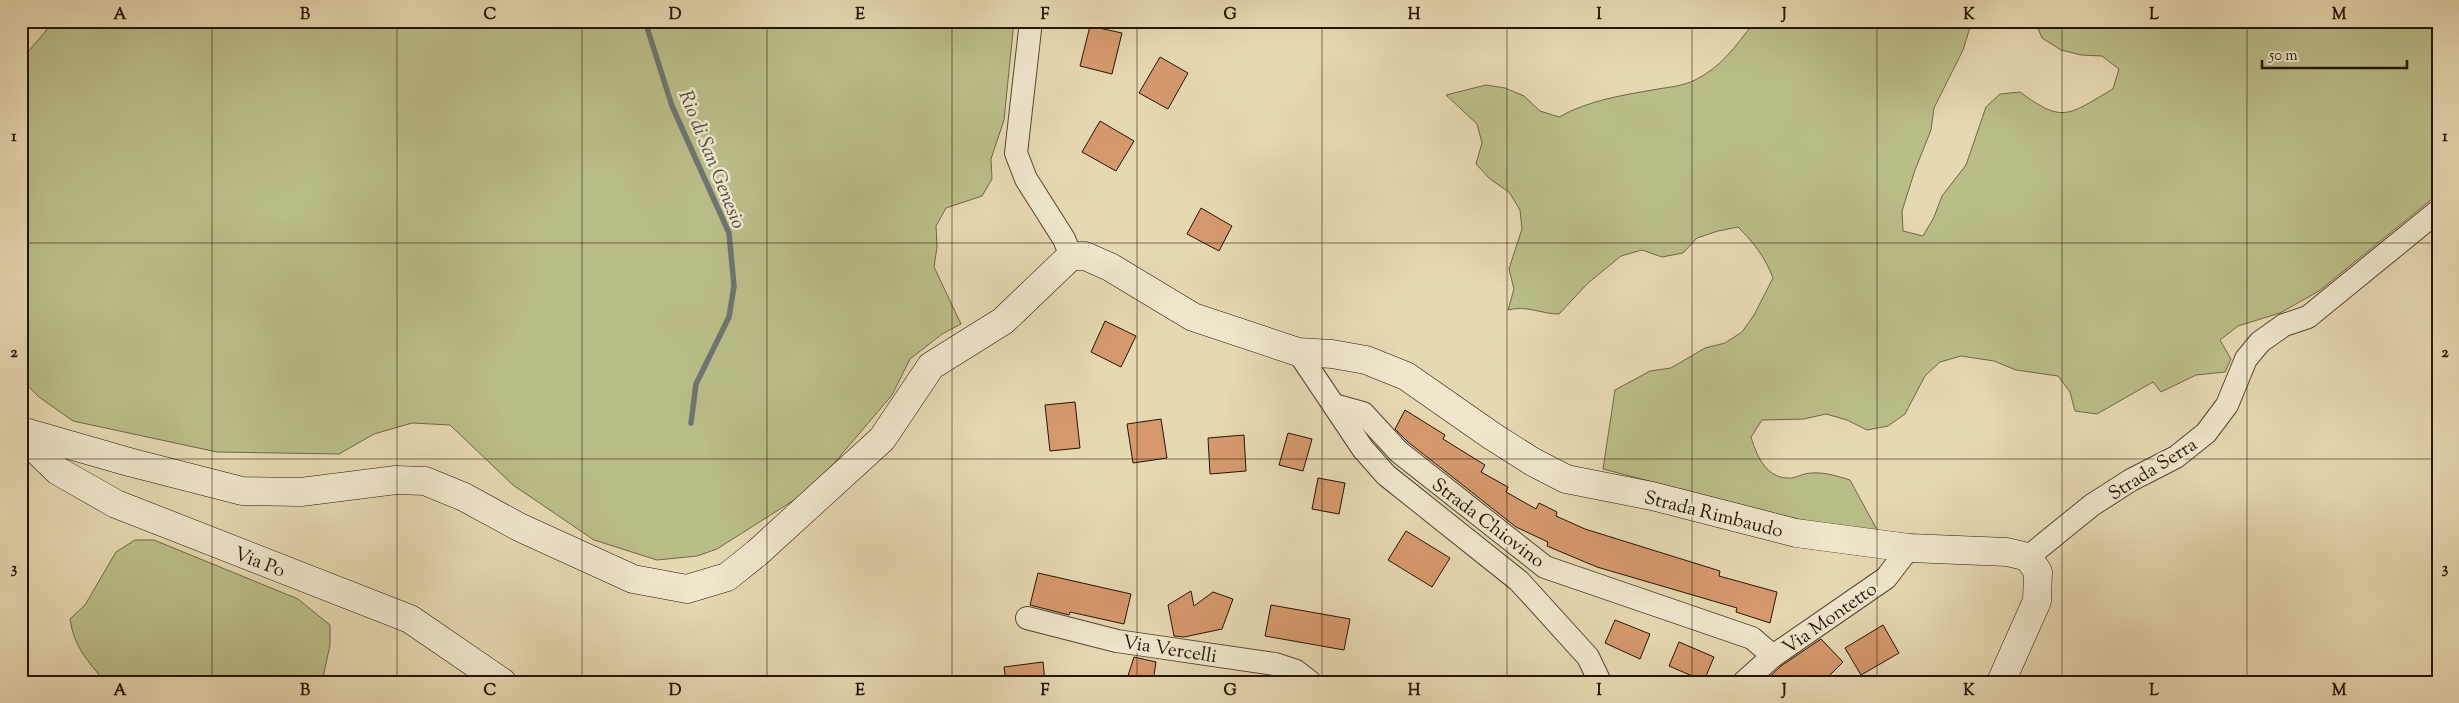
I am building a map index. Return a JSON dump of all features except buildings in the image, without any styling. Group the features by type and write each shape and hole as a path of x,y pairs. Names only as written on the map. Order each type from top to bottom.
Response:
{"street":[{"path":"21,431 129,462 242,491 300,492 396,480 425,481 464,497 519,527 633,579 687,589 727,577 757,553 882,439 931,366 1004,321 1071,256 1064,239 1026,180 1016,153 1031,21"},
{"name":"Strada Serra","path":"2028,557 2092,505 2131,480 2176,457 2206,433 2228,405 2246,359 2260,342 2284,325 2308,317 2438,211"},
{"name":"Strada Rimbaudo","path":"1071,256 1085,256 1110,267 1193,317 1298,352 1332,354 1366,360 1406,376 1532,462 1566,479 1652,496 1796,533 1909,548 2007,552 2028,557"},
{"name":"Strada Chiovino","path":"1298,352 1363,449 1386,475 1519,582 1588,658 1600,682"},
{"name":"Strada Chiovino","path":"1334,406 1363,413 1399,452 1545,567 1752,638 1773,656"},
{"name":"Via Po","path":"21,435 58,471 116,504 410,619 502,682"},
{"name":"Via Montetto","path":"1744,682 1773,656 1886,578 1909,548"},
{"path":"2001,682 2037,601 2038,572 2028,557"},
{"name":"Via Vercelli","path":"1027,618 1117,640 1275,664 1296,672 1310,682"}],"green space":[{"path":"54,21 1014,21 1004,120 991,159 992,179 982,196 946,208 936,226 937,247 934,267 961,324 942,334 910,359 892,395 813,488 717,549 697,556 657,560 594,540 513,485 450,425 412,423 374,434 339,454 217,452 73,421 39,397 21,379 21,52 28,52"},
{"path":"1753,21 1972,21 1963,50 1934,108 1931,130 1915,170 1902,211 1903,231 1923,236 1934,217 1942,196 1966,165 1986,107 2000,94 2020,92 2047,109 2066,112 2076,110 2113,89 2119,69 2102,56 2081,55 2061,50 2042,38 2035,21 2438,21 2438,194 2319,291 2280,313 2238,326 2220,340 2231,359 2225,372 2196,375 2161,392 2153,382 2097,414 2075,411 2070,392 2058,376 2016,370 1994,361 1961,356 1940,362 1925,376 1905,414 1888,426 1867,430 1847,420 1826,414 1804,419 1762,420 1751,437 1756,452 1764,466 1783,478 1816,473 1850,480 1881,537 1775,514 1603,469 1615,390 1650,371 1671,368 1705,348 1725,343 1742,332 1754,315 1773,278 1763,257 1754,245 1738,227 1697,238 1683,253 1662,257 1642,250 1621,256 1588,283 1559,314 1528,309 1508,310 1514,289 1509,269 1522,229 1520,210 1509,192 1490,179 1476,164 1482,143 1477,124 1446,95 1486,85 1505,88 1524,96 1540,111 1559,117 1595,102 1686,84 1695,80 1727,56 1752,25"},
{"path":"135,540 154,540 298,599 330,625 330,645 322,682 105,682 87,660 78,645 70,619 85,605 116,552"}],"waterway":[{"name":"Rio di San Genesio","path":"645,21 672,106 729,233 734,286 729,317 696,384 691,423"}]}
